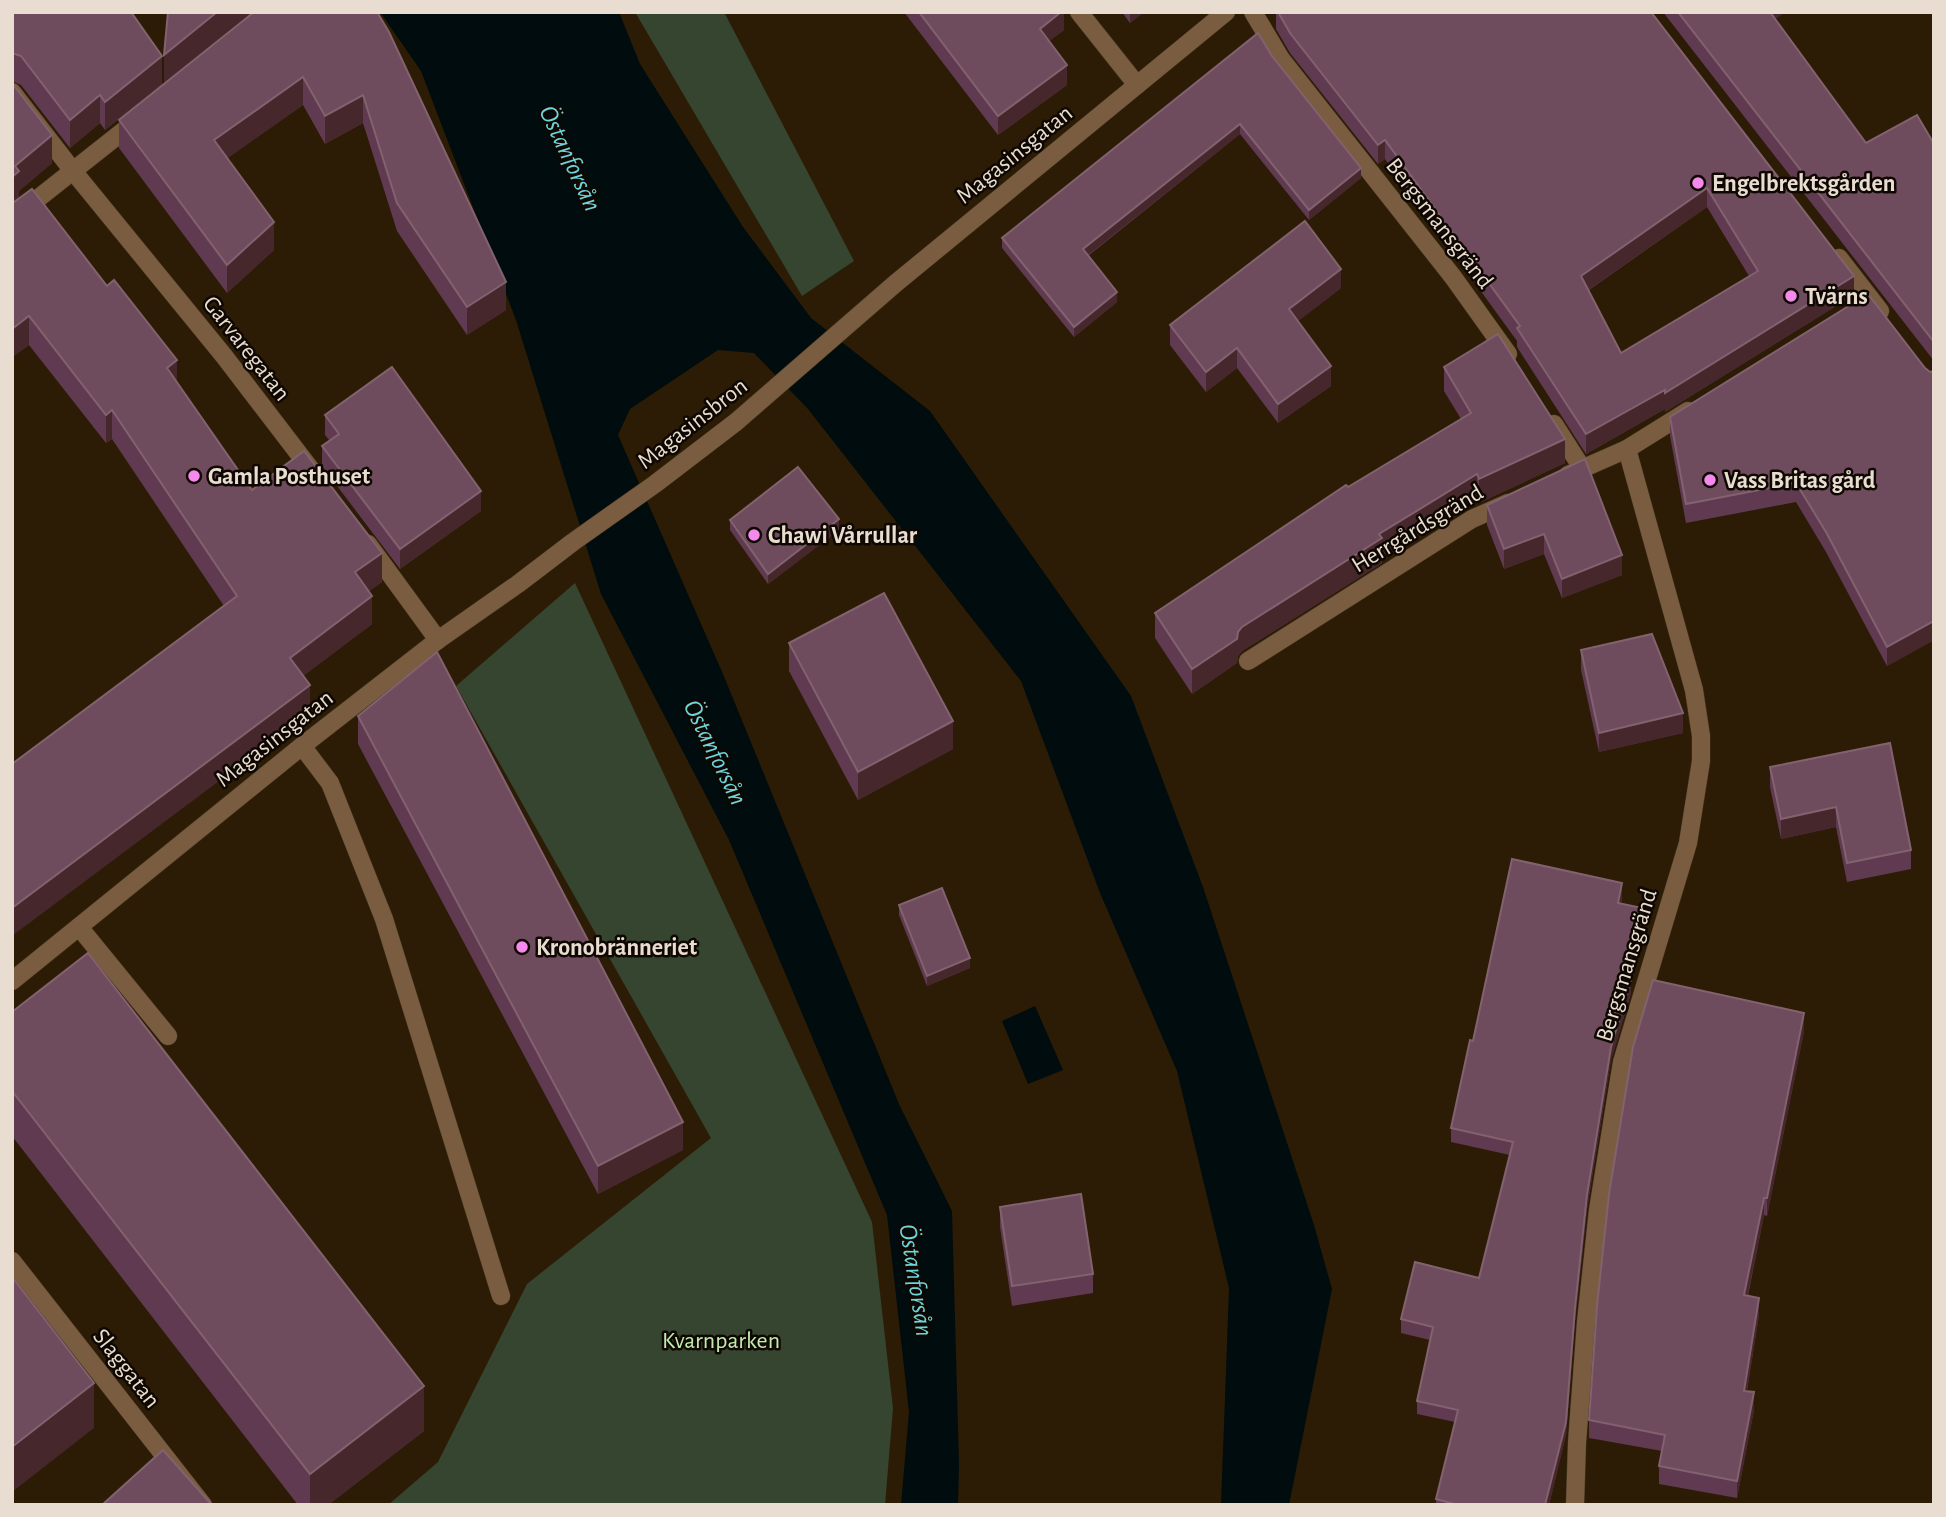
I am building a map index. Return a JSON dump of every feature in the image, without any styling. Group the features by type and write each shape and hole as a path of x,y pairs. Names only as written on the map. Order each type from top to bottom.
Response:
{"street":[{"path":"1079,12 1137,85"},
{"name":"Magasinsgatan","path":"836,335 1226,12"},
{"name":"Bergsmansgränd","path":"1253,12 1281,58 1453,277 1517,366"},
{"name":"Garvaregatan","path":"12,92 73,172 224,356 326,489"},
{"path":"12,219 146,113"},
{"path":"1829,244 1865,302 1895,330"},
{"name":"Magasinsbron","path":"573,542 655,484 768,396 836,335"},
{"path":"1558,480 1627,449 1701,403"},
{"path":"1546,411 1582,468"},
{"name":"Bergsmansgränd","path":"1576,1505 1577,1443 1586,1322 1598,1210 1622,1062 1688,843 1701,761 1694,690 1627,449"},
{"name":"Herrgårdsgränd","path":"1248,661 1472,519 1521,497"},
{"path":"360,533 438,640"},
{"name":"Magasinsgatan","path":"12,981 302,746 438,640 573,542"},
{"path":"302,746 330,783 384,919 501,1296"},
{"path":"79,927 168,1036"},
{"name":"Slaggatan","path":"12,1261 203,1505"}],"green space":[{"path":"635,12 724,12 854,261 802,296"},
{"name":"Kvarnparken","path":"575,583 872,1222 893,1408 885,1505 388,1505 438,1462 527,1284 711,1138 456,686"}],"water":[{"name":"Östanforsån","path":"380,12 619,12 640,64 743,227 811,318 930,411 1131,696 1203,887 1314,1225 1332,1289 1289,1505 1221,1505 1229,1288 1177,1071 1100,893 1021,681 808,409 754,353 718,350 630,409 618,435 723,674 899,1104 952,1211 958,1505 901,1505 909,1412 887,1215 729,840 601,594 516,320 421,71"},
{"path":"1035,1006 1063,1070 1028,1084 1002,1021"}],"building":[{"path":"12,12 131,12 162,56 105,102 100,95 70,120 21,56 12,53"},
{"path":"168,12 217,12 164,55"},
{"path":"254,12 377,12 389,32 506,282 467,307 397,203 363,95 325,116 303,77 214,140 274,222 227,265 119,120"},
{"path":"919,12 1061,12 1040,29 1067,65 998,116"},
{"path":"1278,12 1651,12 1854,276 1665,393 1665,390 1586,434 1517,328 1520,326 1385,140 1378,145 1290,33","holes":["1707,188 1758,271 1621,353 1581,276"]},
{"path":"1678,12 1770,12 1866,143 1917,115 1934,144 1934,342"},
{"path":"1258,33 1272,56 1361,168 1309,210 1240,124 1083,249 1117,292 1074,327 1002,238"},
{"path":"12,83 52,135 15,166 19,171 12,177"},
{"path":"32,189 107,286 114,280 177,360 167,368 252,490 304,451 382,553 355,572 372,596 290,658 310,685 12,908 12,764 237,596 112,410 106,415 29,316 12,329 12,202"},
{"path":"1305,221 1341,269 1289,309 1331,366 1278,404 1237,348 1206,372 1170,325"},
{"path":"1868,294 1925,368 1930,372 1934,371 1934,621 1887,647 1826,532 1796,483 1686,504 1670,417"},
{"path":"1498,334 1565,439 1479,479 1477,474 1379,534 1382,538 1242,627 1237,639 1192,669 1155,613 1346,485 1348,487 1471,413 1444,367"},
{"path":"392,367 481,491 400,549 322,446 339,434 325,415"},
{"path":"1585,459 1622,555 1562,579 1544,534 1504,549 1487,505"},
{"path":"798,467 839,519 768,574 730,520"},
{"path":"884,593 953,721 858,772 789,643"},
{"path":"1652,634 1683,713 1599,733 1581,650"},
{"name":"Kronobränneriet","path":"437,652 683,1122 598,1166 358,716"},
{"path":"1890,743 1911,850 1847,863 1836,807 1781,819 1770,767"},
{"path":"1512,859 1622,883 1618,903 1642,908 1626,978 1631,979 1611,1047 1587,1195 1566,1422 1545,1505 1458,1505 1436,1499 1458,1410 1417,1401 1433,1327 1401,1319 1415,1262 1479,1278 1513,1142 1451,1128 1470,1040 1473,1041"},
{"path":"942,888 970,958 927,976 899,905"},
{"path":"88,953 424,1386 310,1474 12,1091 12,1012"},
{"path":"1653,980 1804,1013 1767,1198 1764,1198 1744,1295 1759,1298 1744,1391 1754,1392 1737,1481 1659,1466 1665,1435 1589,1420 1609,1194 1633,1047"},
{"path":"1081,1194 1093,1274 1012,1286 1000,1207"},
{"path":"12,1277 94,1383 12,1447"},
{"path":"163,1450 212,1505 102,1505"}],"place":[{"name":"Engelbrektsgården","path":"1698,183"},
{"name":"Tvärns","path":"1791,296"},
{"name":"Gamla Posthuset","path":"194,476"},
{"name":"Vass Britas gård","path":"1710,480"},
{"name":"Chawi Vårrullar","path":"754,535"},
{"name":"Kronobränneriet","path":"522,947"}]}
